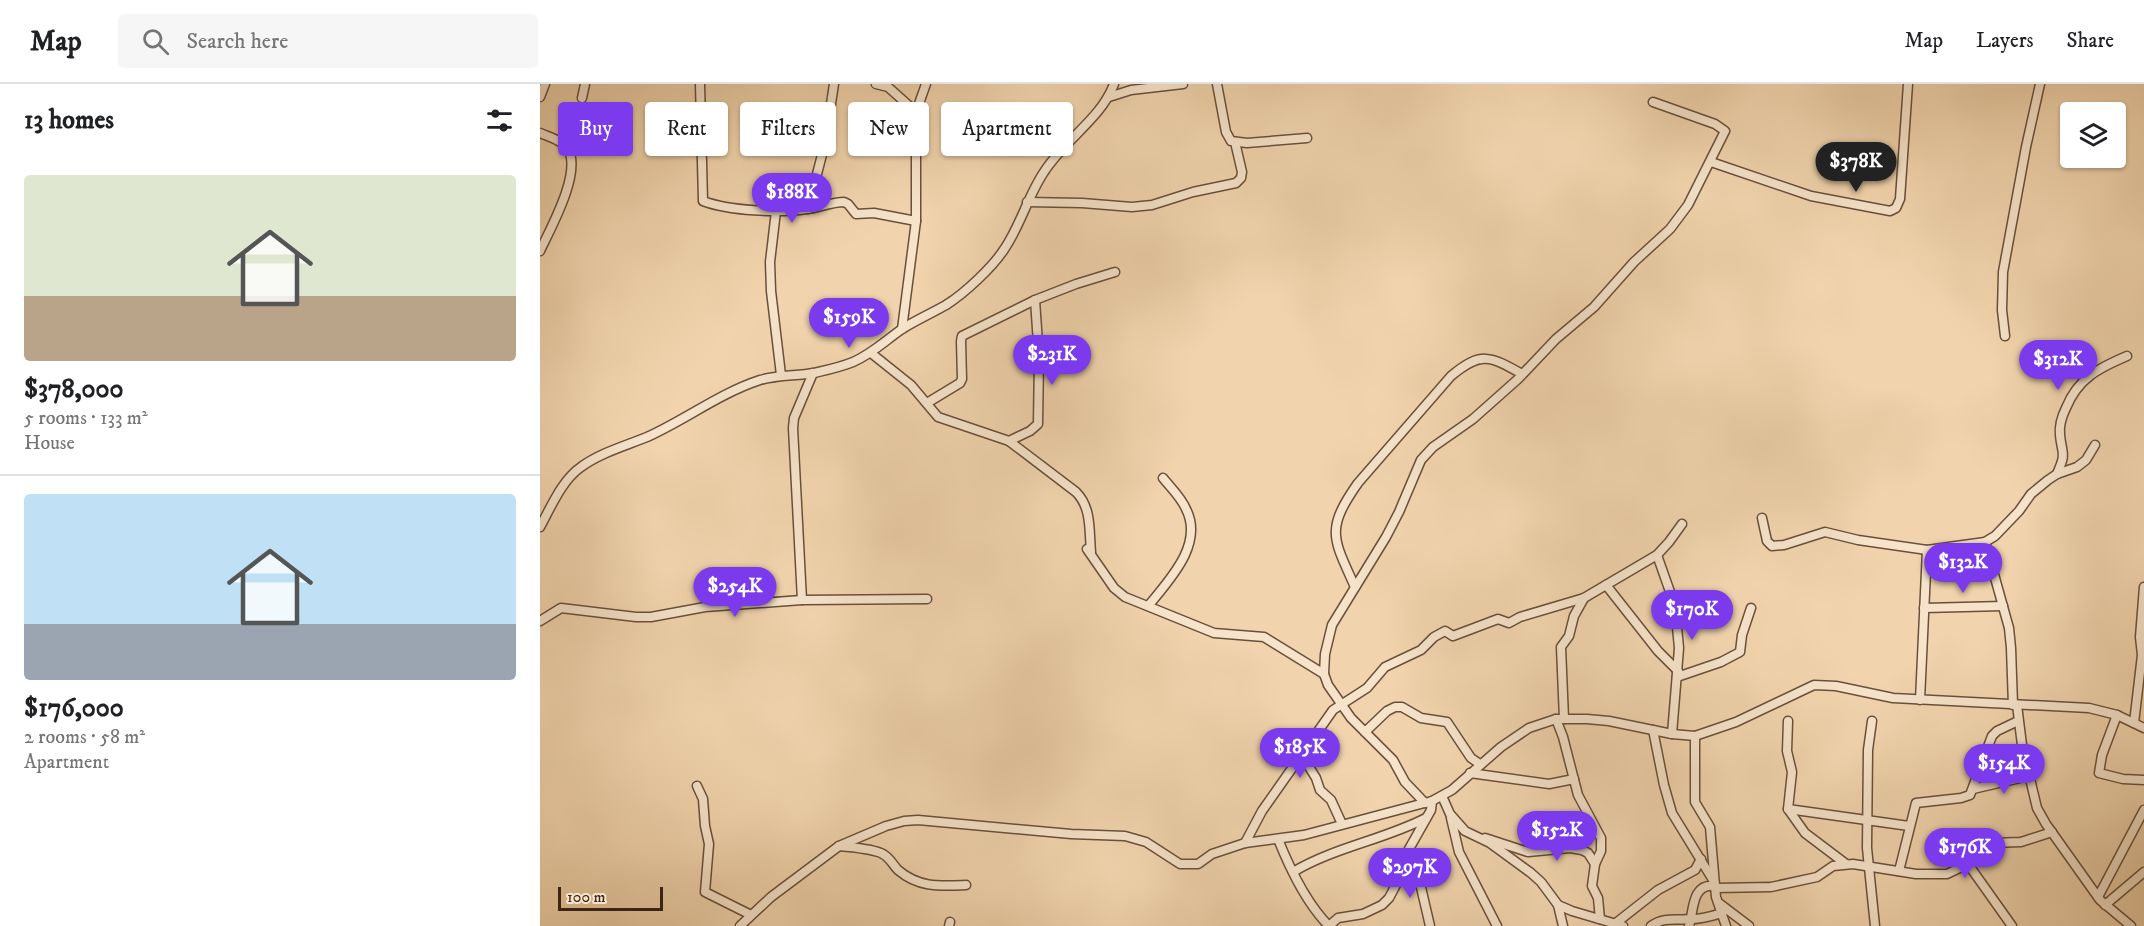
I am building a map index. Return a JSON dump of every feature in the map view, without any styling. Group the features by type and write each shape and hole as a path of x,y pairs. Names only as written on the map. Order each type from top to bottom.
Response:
{"street":[{"path":"540,97 545,84"},
{"path":"582,98 585,84"},
{"path":"700,84 703,201 776,211 808,209 844,202 856,214 874,213 916,220"},
{"path":"808,209 825,143 834,84"},
{"path":"876,84 888,87 905,102"},
{"path":"920,102 926,84"},
{"path":"540,526 564,485 579,468 602,454 648,437 745,386 781,375 813,373 854,362 871,353 902,329 948,304 973,283 1003,251 1016,229 1027,202 1056,154 1109,97 1114,84"},
{"path":"1109,97 1131,90 1183,84"},
{"path":"1217,84 1228,138 1235,142 1307,138"},
{"path":"1711,162 1811,196 1890,211 1896,208 1900,199 1908,84"},
{"path":"2005,336 2002,310 2003,272 2040,84"},
{"path":"1324,675 1325,654 1332,625 1399,512 1421,460 1433,447 1473,419 1522,374 1556,339 1594,306 1611,286 1679,219 1711,162 1725,131 1714,124 1653,102"},
{"path":"540,133 559,141 568,149 571,169 557,219 540,250"},
{"path":"1027,202 1132,207 1152,205 1193,192 1236,183 1241,178 1242,172 1235,142"},
{"path":"902,329 916,220 916,156"},
{"path":"776,211 770,262 771,291 781,375"},
{"path":"927,403 960,383 962,379 962,336 1035,300 1115,272"},
{"path":"1009,441 1030,431 1038,424 1039,358 1035,300"},
{"path":"871,353 911,385 935,414 943,419 1009,441 1081,498 1088,514 1088,550 1114,588 1125,597 1214,633 1264,637 1324,675 1341,704 1393,760 1405,782 1433,806 1409,849 1406,866 1389,898 1382,905 1360,915 1338,918 1329,926 1313,907 1278,839"},
{"path":"2057,474 2064,454 2060,426 2070,398 2082,381 2104,365 2127,356"},
{"path":"1355,587 1336,544 1335,533 1346,501 1358,483 1451,376 1466,363 1476,360 1492,360 1501,362 1522,374"},
{"path":"802,600 793,428 794,418 813,373"},
{"path":"1762,518 1767,541 1772,546 1784,545 1825,532 1868,542 1927,550 1985,542 2009,522 2031,494 2057,474 2077,467 2086,460 2095,445"},
{"path":"1149,605 1187,551 1191,531 1187,511 1163,478"},
{"path":"1245,843 1262,811 1324,722 1341,704 1367,688 1385,667 1421,650 1434,637 1445,631 1453,636 1498,619 1509,623 1520,617 1584,598 1657,555 1682,524"},
{"path":"1985,542 2012,648 2015,705 2037,808 2098,897 2131,926"},
{"path":"1920,700 1927,550"},
{"path":"1657,555 1675,606 1679,648 1672,734"},
{"path":"1606,585 1677,674"},
{"path":"2134,723 2142,655 2139,637 2144,587"},
{"path":"1584,598 1574,616 1569,636 1561,647 1560,719 1578,795 1601,838 1601,851 1595,864 1592,886 1598,898 1600,919"},
{"path":"540,621 561,608 622,616 651,617 705,607 802,600 927,599"},
{"path":"1924,608 2002,606"},
{"path":"1677,674 1721,662 1740,652 1742,635 1751,608"},
{"path":"740,926 839,846 886,826 918,820 1062,834 1125,836 1146,842 1183,865 1198,864 1212,854 1245,843 1304,835 1429,802 1442,796 1501,747 1529,728 1560,719 1609,721 1672,734 1695,736 1736,722 1814,685 1836,686 1893,698 2089,708 2117,715 2144,728"},
{"path":"1365,732 1391,708 1402,707 1421,718 1447,722 1471,758 1480,764"},
{"path":"2117,715 2102,755 2099,773 2123,779 2144,780"},
{"path":"1788,721 1786,739 1792,772 1788,809 1804,833 1846,864"},
{"path":"1872,721 1868,750 1868,866 1875,926"},
{"path":"1899,871 1916,803 1970,795 1992,736 1997,730 2018,722"},
{"path":"1653,730 1669,806 1680,830 1701,859 1715,886"},
{"path":"1695,736 1695,802 1710,827 1715,886 1726,926"},
{"path":"1302,754 1320,790 1331,800 1341,824"},
{"path":"1470,773 1550,784 1574,779"},
{"path":"1972,789 2029,776"},
{"path":"697,786 703,799 705,826 710,844 705,892 751,915"},
{"path":"1442,796 1450,814 1460,852 1497,926"},
{"path":"1788,809 1909,826"},
{"path":"2098,897 2144,810"},
{"path":"1450,814 1465,831 1479,838 1541,882 1558,905 1563,926"},
{"path":"1293,872 1320,857 1370,842 1427,817"},
{"path":"1690,923 1695,896 1706,886 1771,887 1817,877 1833,866 1846,864 1944,875 1968,864 1992,843 2021,842 2052,832"},
{"path":"1479,838 1533,852 1549,849 1577,849 1588,853 1595,864"},
{"path":"839,846 882,854 899,870 921,884 966,885"},
{"path":"1558,905 1619,925 1658,890 1695,870 1701,859"},
{"path":"1968,864 2012,926"},
{"path":"1406,866 1420,883 1430,926"},
{"path":"2105,905 2144,872"},
{"path":"1718,901 1727,911 1749,926"},
{"path":"1652,926 1658,921 1669,918 1690,923 1722,913"}]}
